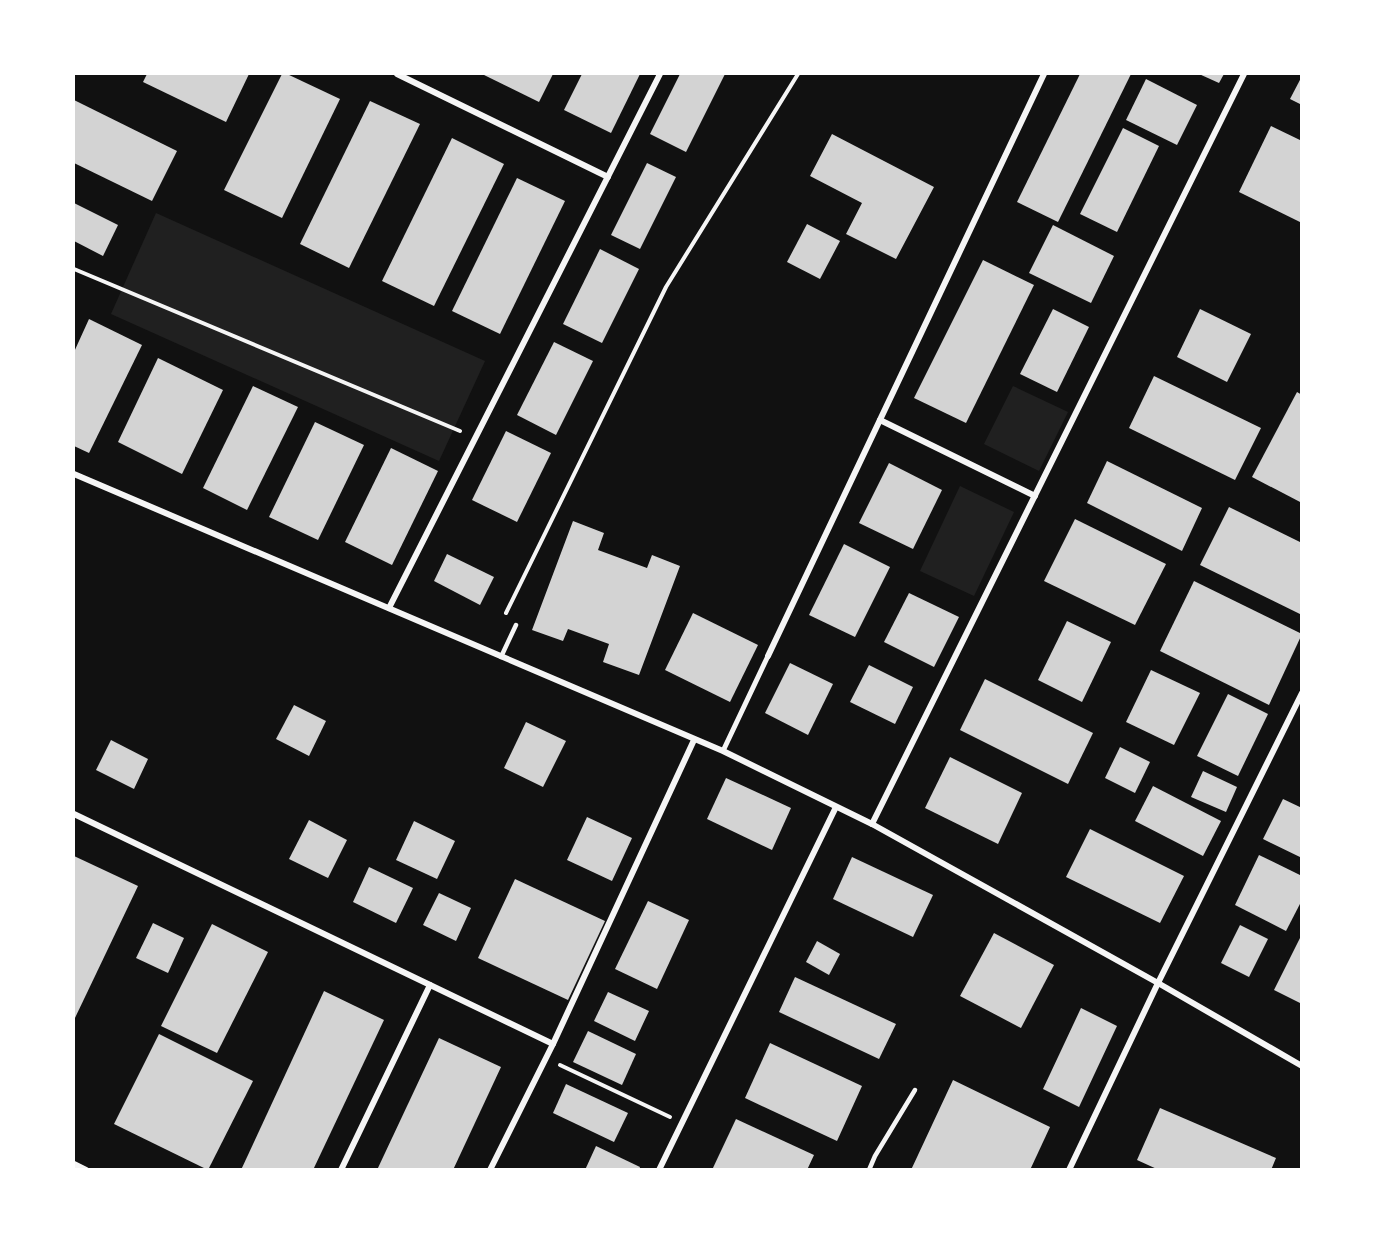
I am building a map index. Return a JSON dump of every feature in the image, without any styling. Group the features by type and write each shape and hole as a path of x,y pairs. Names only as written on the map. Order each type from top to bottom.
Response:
{"street":[{"path":"397,74 608,177"},
{"path":"389,609 660,74"},
{"path":"723,751 1044,74"},
{"path":"872,824 1244,74"},
{"path":"880,420 1035,496"},
{"path":"74,474 723,751 872,824 1302,1066"},
{"path":"1069,1170 1158,983 1302,693"},
{"path":"490,1170 553,1044 694,740"},
{"path":"659,1170 836,807"},
{"path":"74,814 553,1044"},
{"path":"341,1170 430,985"},
{"path":"74,1164 86,1170"}],"lane":[{"path":"501,657 516,626"},
{"path":"869,1170 915,1090"}],"path":[{"path":"502,620 666,287 798,74"},
{"path":"74,269 476,437"},
{"path":"545,1058 682,1122"}],"shaded area":[{"path":"156,213 485,361 439,461 111,314"},
{"path":"1013,386 1068,412 1039,471 984,444"},
{"path":"960,486 1014,512 974,596 920,571"}],"building":[{"path":"147,74 249,74 226,122 143,82"},
{"path":"282,74 287,74 340,99 282,218 224,190"},
{"path":"482,74 553,74 539,102"},
{"path":"582,74 640,74 611,133 564,110"},
{"path":"680,74 725,74 686,152 650,134"},
{"path":"1080,74 1131,74 1058,222 1017,202"},
{"path":"1199,74 1224,74 1219,83"},
{"path":"1302,76 1302,105 1290,99"},
{"path":"1146,79 1197,105 1177,145 1126,120"},
{"path":"74,100 177,151 152,201 74,163"},
{"path":"370,101 420,124 349,268 300,244"},
{"path":"1271,126 1302,141 1302,223 1239,192"},
{"path":"1123,128 1159,146 1117,232 1080,214"},
{"path":"832,134 934,187 896,259 846,234 862,203 810,176"},
{"path":"452,138 504,164 434,306 382,281"},
{"path":"647,163 676,177 640,249 611,235"},
{"path":"517,178 565,201 500,334 452,311"},
{"path":"74,203 118,225 103,256 74,241"},
{"path":"807,224 840,241 820,279 787,262"},
{"path":"1053,225 1114,256 1091,303 1029,273"},
{"path":"600,249 639,269 602,343 563,324"},
{"path":"983,260 1034,285 966,423 914,398"},
{"path":"1053,309 1089,327 1057,392 1020,374"},
{"path":"1200,309 1251,334 1227,382 1177,357"},
{"path":"89,319 142,345 89,453 74,446 74,352"},
{"path":"554,342 593,361 556,435 517,415"},
{"path":"158,358 223,390 182,474 118,442"},
{"path":"1154,376 1261,428 1235,480 1129,428"},
{"path":"253,386 298,407 247,510 203,488"},
{"path":"1297,392 1302,395 1302,503 1252,477"},
{"path":"315,422 364,445 318,540 269,517"},
{"path":"506,431 551,453 517,522 472,500"},
{"path":"391,448 438,471 392,565 345,542"},
{"path":"1107,461 1202,508 1182,551 1087,503"},
{"path":"889,463 942,490 913,549 859,523"},
{"path":"1229,507 1302,543 1302,615 1200,565"},
{"path":"1075,519 1166,564 1135,625 1044,581"},
{"path":"573,521 604,533 598,550 647,568 652,555 680,566 639,675 603,662 609,644 568,629 563,641 532,630"},
{"path":"844,544 890,567 855,637 809,615"},
{"path":"447,554 494,577 480,605 434,581"},
{"path":"1194,581 1302,634 1269,705 1160,651"},
{"path":"909,593 959,617 934,667 884,642"},
{"path":"693,613 758,645 730,702 665,670"},
{"path":"1067,621 1111,642 1082,702 1038,680"},
{"path":"790,663 833,684 808,735 765,713"},
{"path":"869,665 913,687 895,724 850,702"},
{"path":"1151,670 1200,693 1174,745 1126,722"},
{"path":"985,679 1093,733 1068,784 960,730"},
{"path":"1228,694 1268,714 1238,776 1197,756"},
{"path":"294,705 326,721 309,756 276,739"},
{"path":"526,722 566,741 543,787 504,768"},
{"path":"111,740 148,759 134,789 96,770"},
{"path":"1120,747 1150,762 1135,793 1105,778"},
{"path":"950,757 1022,793 998,844 925,808"},
{"path":"1203,771 1237,787 1226,812 1191,797"},
{"path":"726,778 791,808 772,850 707,819"},
{"path":"1153,786 1221,821 1203,856 1135,821"},
{"path":"1283,799 1302,808 1302,858 1263,839"},
{"path":"587,817 632,838 612,881 567,860"},
{"path":"309,820 347,840 328,878 289,859"},
{"path":"414,821 455,841 437,879 396,860"},
{"path":"1090,829 1184,876 1160,923 1066,877"},
{"path":"1259,855 1302,876 1302,900 1286,931 1235,905"},
{"path":"74,856 138,886 74,1020"},
{"path":"852,857 933,895 913,937 833,899"},
{"path":"369,867 413,888 396,923 353,902"},
{"path":"515,879 605,921 568,1000 478,958"},
{"path":"439,893 471,908 456,941 423,925"},
{"path":"648,901 689,920 657,989 615,969"},
{"path":"153,923 184,938 168,973 136,958"},
{"path":"212,924 268,952 217,1053 161,1026"},
{"path":"1240,925 1268,939 1249,977 1221,963"},
{"path":"994,933 1054,965 1021,1028 960,996"},
{"path":"1302,934 1302,1004 1274,990"},
{"path":"817,941 840,954 829,975 806,962"},
{"path":"795,977 896,1024 879,1059 779,1012"},
{"path":"324,991 384,1020 313,1170 241,1170"},
{"path":"608,992 649,1011 635,1041 594,1021"},
{"path":"1081,1008 1117,1026 1079,1107 1043,1089"},
{"path":"588,1031 636,1054 622,1085 573,1062"},
{"path":"159,1034 253,1081 208,1170 114,1124"},
{"path":"439,1038 501,1067 453,1170 377,1170"},
{"path":"770,1043 862,1086 837,1141 745,1098"},
{"path":"953,1080 1050,1127 1030,1170 911,1170"},
{"path":"566,1084 628,1113 614,1142 553,1113"},
{"path":"1160,1108 1276,1158 1271,1170 1159,1170 1137,1160"},
{"path":"736,1119 814,1155 807,1170 712,1170"},
{"path":"596,1146 640,1167 639,1170 585,1170"}]}
